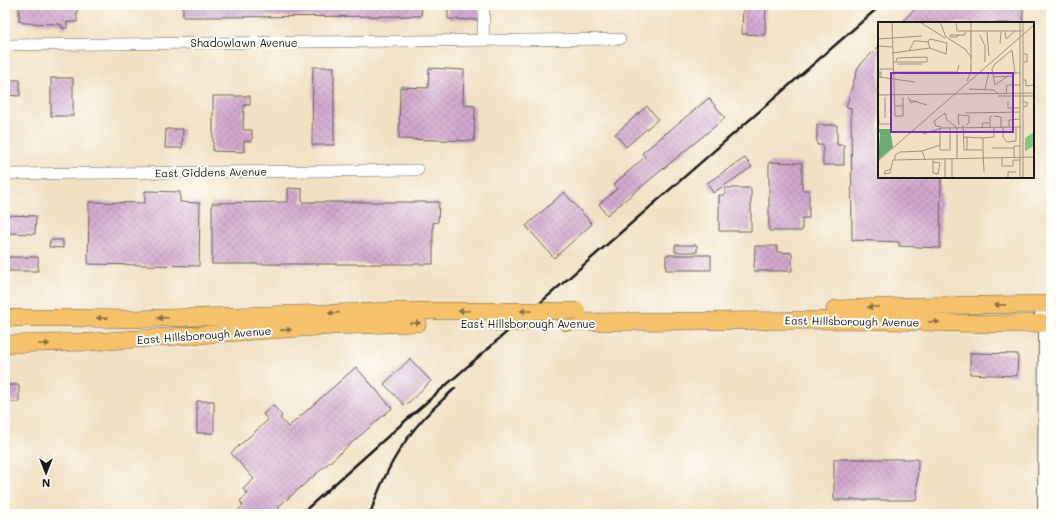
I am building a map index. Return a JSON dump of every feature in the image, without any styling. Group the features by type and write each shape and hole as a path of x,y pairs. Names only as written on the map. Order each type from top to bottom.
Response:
{"main road":[{"name":"East Hillsborough Avenue","path":"572,317 912,306 1045,304"},
{"name":"East Hillsborough Avenue","path":"5,318 132,319 399,311 499,317 853,320 990,324 1049,323"},
{"name":"East Hillsborough Avenue","path":"5,344 120,341 333,326 499,317"}],"street":[{"path":"483,41 484,5"},
{"name":"Shadowlawn Avenue","path":"5,44 620,39"},
{"name":"East Giddens Avenue","path":"5,174 418,170"},
{"path":"1045,304 1049,323 1045,514"}],"building":[{"path":"19,5 77,5 77,22 67,22 67,28 62,28 62,25 59,24 23,23 19,21"},
{"path":"183,5 422,5 421,16 183,17"},
{"path":"448,5 479,5 479,20 448,19"},
{"path":"743,5 766,5 765,35 742,34"},
{"path":"919,5 1023,5 1023,22 902,22"},
{"path":"878,47 878,178 941,178 940,248 899,246 899,242 852,240 851,108 846,107 858,67"},
{"path":"313,67 334,67 334,145 312,145"},
{"path":"429,68 464,70 463,105 475,106 474,141 399,139 400,87 428,88"},
{"path":"51,78 73,78 73,116 51,116"},
{"path":"5,80 20,80 20,96 5,95"},
{"path":"213,96 250,96 250,105 244,105 243,130 252,130 252,141 244,141 244,152 213,151"},
{"path":"709,98 725,118 607,215 599,204 617,189 614,184 645,157 642,153"},
{"path":"647,106 658,119 626,147 615,134"},
{"path":"817,125 837,125 837,145 844,145 844,165 823,165 823,145 817,145"},
{"path":"166,129 183,129 182,148 165,148"},
{"path":"745,158 752,167 713,193 707,183"},
{"path":"769,162 802,163 802,190 809,190 809,218 802,218 802,231 769,231"},
{"path":"288,188 302,189 302,202 439,202 438,222 433,223 433,264 212,264 212,203 288,202"},
{"path":"725,188 751,188 751,231 719,231 719,195 725,195"},
{"path":"145,191 180,192 180,202 200,203 199,266 88,264 89,202 145,203"},
{"path":"564,192 592,224 554,258 526,226"},
{"path":"5,215 36,216 35,234 5,233"},
{"path":"50,240 63,240 63,248 49,247"},
{"path":"675,245 697,245 697,252 675,252"},
{"path":"755,246 777,246 777,252 792,253 792,271 754,271"},
{"path":"666,255 711,255 711,270 666,270"},
{"path":"5,257 38,257 38,271 5,271"},
{"path":"970,353 1018,354 1017,376 970,374"},
{"path":"410,359 431,381 405,406 384,384"},
{"path":"356,367 392,408 278,507 281,511 277,514 234,514 243,506 240,501 248,494 243,489 254,479 231,453 268,420 263,414 273,405 282,416 280,418 288,427"},
{"path":"5,385 19,385 19,402 5,402"},
{"path":"197,401 214,401 214,433 197,433"},
{"path":"834,459 918,459 917,500 834,500"}],"railway":[{"path":"301,514 404,422 881,5"},
{"path":"370,514 386,475 406,440 428,414 455,388"}]}
